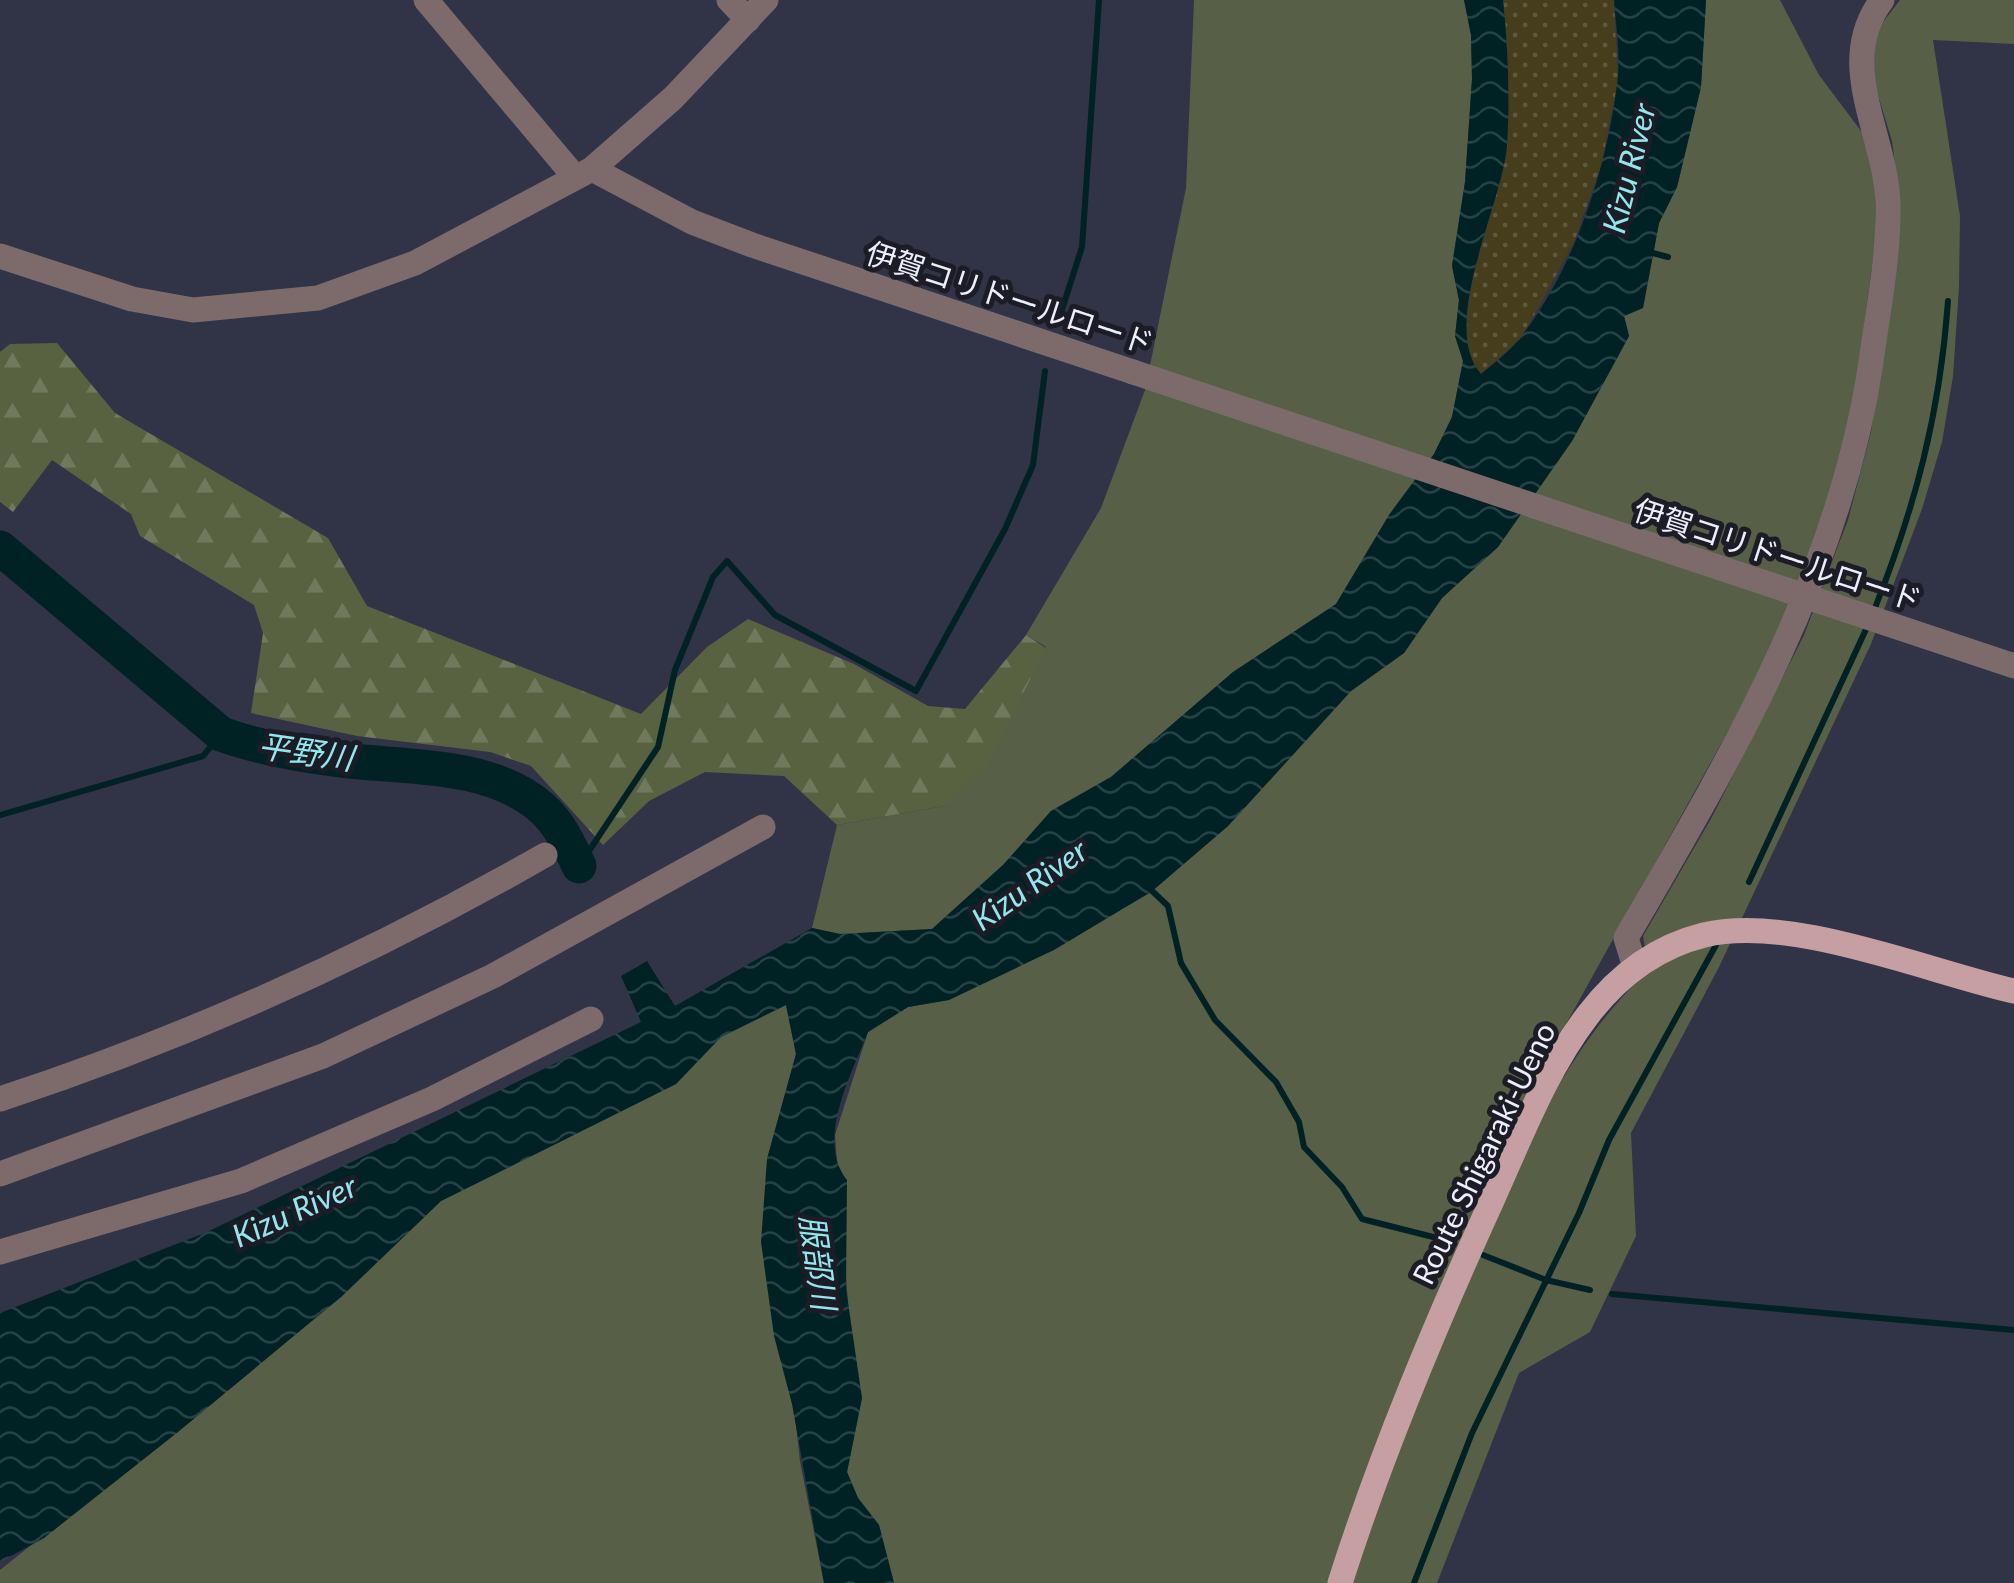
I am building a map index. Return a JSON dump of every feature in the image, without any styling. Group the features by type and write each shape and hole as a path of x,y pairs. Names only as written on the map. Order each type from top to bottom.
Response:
{"main road":[{"name":"Route Shigaraki-Ueno","path":"1340,1583 1382,1459 1520,1138 1586,1017 1635,968 1664,948 1705,935 1773,932 2014,990"}],"street":[{"path":"426,0 583,173"},
{"path":"729,0 748,20"},
{"path":"0,256 132,299 193,310 318,298 415,263 583,173 673,98 766,0"},
{"path":"1635,968 1626,938 1755,708 1810,586 1855,452 1873,346 1888,204 1885,174 1858,62 1869,18 1882,0"},
{"name":"伊賀コリドールロード","path":"583,173 752,245 2014,666"},
{"path":"0,1174 324,1056 493,976 763,826"},
{"path":"0,1099 279,992 468,899 545,855"},
{"path":"0,1252 241,1182 432,1099 590,1019"}],"shaded area":[{"path":"1194,0 1464,0 1471,35 1472,79 1465,182 1452,265 1459,300 1455,336 1463,361 1452,417 1434,454 1389,515 1336,604 1233,672 1111,777 1051,811 1003,865 932,929 840,934 812,928 837,825 944,806 1046,647 1026,635 1101,508 1145,390 1186,188"},
{"path":"1706,0 1780,0 1819,75 1864,135 1875,171 1876,237 1848,443 1779,639 1565,1026 1331,1583 894,1583 879,1525 858,1498 847,1472 862,1398 851,1340 835,1135 868,1032 908,1007 949,1000 1151,892 1228,826 1351,691 1404,653 1442,598 1498,547 1572,441 1629,336 1624,316 1643,308 1659,223 1677,187 1701,87"},
{"path":"1900,0 2014,0 2014,44 1933,40 1960,216 1959,287 1953,376 1942,442 1922,509 1871,644 1719,967 1631,1133 1636,1236 1590,1332 1519,1373 1437,1583 1351,1583 1405,1432 1521,1158 1541,1116 1589,1039 1649,970 1643,936 1712,817 1804,635 1848,520 1871,432 1900,202 1892,141 1869,66 1880,26"},
{"path":"786,1005 796,1054 767,1159 800,1461 824,1583 0,1583 0,1570 341,1297 441,1201 676,1084 721,1037"}],"green space":[{"path":"57,343 115,413 328,538 367,606 641,714 707,647 748,619 854,664 928,706 965,709 1026,635 1046,648 985,768 944,806 837,825 784,776 705,772 649,801 603,845 531,766 490,752 357,736 251,713 263,633 254,605 140,536 131,514 52,460 13,512 0,502 0,352 10,344"}],"sand":[{"path":"1503,0 1614,0 1618,82 1601,166 1574,242 1520,339 1481,375 1470,353 1467,326 1477,263 1507,145 1508,72"}],"water":[{"path":"1464,0 1503,0 1507,54 1507,145 1476,263 1466,326 1470,352 1481,374 1517,342 1540,310 1585,218 1605,151 1617,85 1614,0 1706,0 1701,87 1677,187 1659,223 1643,308 1624,316 1629,336 1572,441 1498,547 1442,598 1404,653 1351,691 1228,826 1151,892 1054,950 949,1000 908,1007 868,1032 835,1126 838,1164 847,1180 846,1289 862,1398 847,1472 858,1498 879,1525 894,1583 824,1583 792,1404 774,1336 761,1242 767,1159 796,1054 786,1005 721,1037 676,1084 441,1201 341,1297 178,1432 44,1538 0,1562 0,1313 207,1232 641,1022 621,976 647,961 675,1006 812,928 840,934 932,929 1003,865 1051,811 1111,777 1233,672 1336,604 1389,515 1434,454 1452,417 1463,361 1455,336 1459,300 1452,266 1465,182 1472,79 1471,35"}],"waterway":[{"path":"1058,322 1082,247 1099,0"},
{"path":"1645,251 1668,257"},
{"path":"1873,613 1923,460 1939,383 1948,301"},
{"path":"579,866 658,747 675,670 713,577 727,561 775,615 916,691 1005,529 1033,465 1045,371"},
{"name":"平野川","path":"0,548 221,734 296,753 446,770 498,782 521,793 548,814 579,866"},
{"path":"1749,882 1868,625"},
{"path":"0,815 203,756 221,734"},
{"path":"1149,888 1168,906 1181,963 1215,1020 1276,1082 1299,1122 1304,1147 1342,1187 1362,1219 1445,1240"},
{"path":"1414,1583 1472,1433 1579,1213 1609,1140 1716,945"},
{"path":"1483,1255 1546,1280 1590,1290"},
{"path":"1612,1294 2014,1330"}],"water label":[{"name":"Kizu River","path":"1628,168"},
{"name":"Kizu River","path":"1029,884"},
{"name":"Kizu River","path":"294,1210"},
{"name":"服部川","path":"819,1262"}]}
